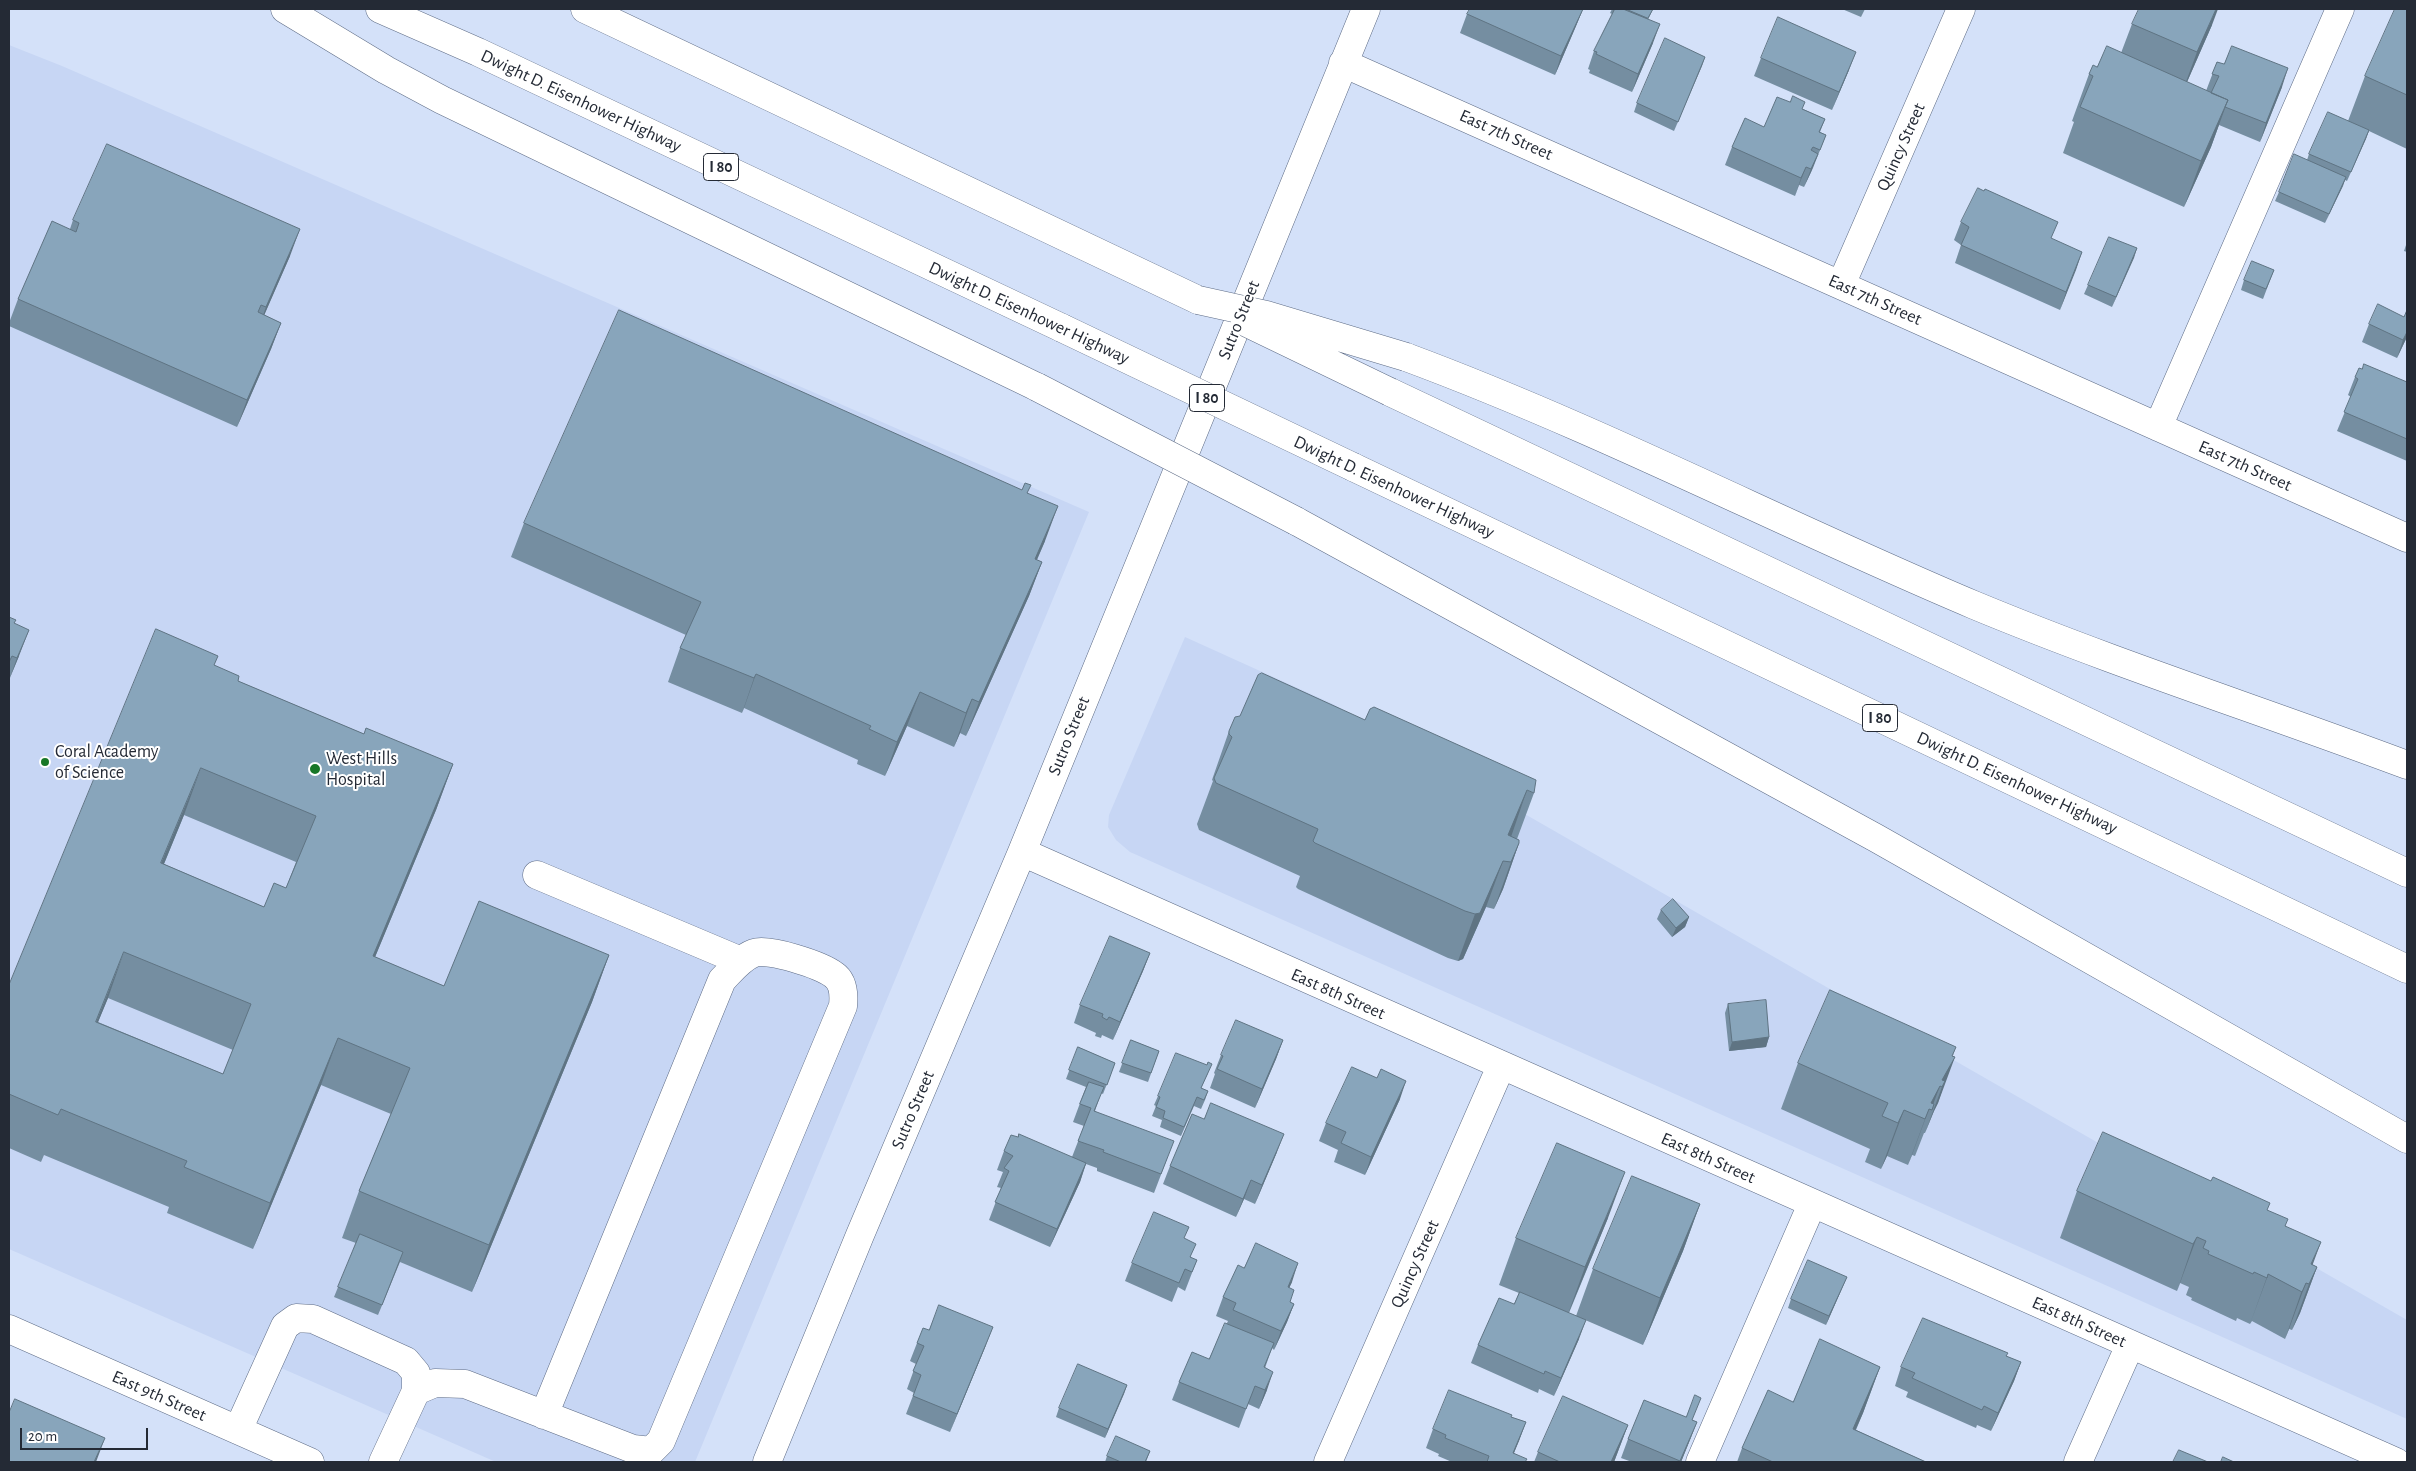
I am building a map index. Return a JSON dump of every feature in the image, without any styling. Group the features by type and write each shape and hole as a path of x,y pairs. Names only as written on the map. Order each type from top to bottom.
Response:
{"main road":[{"path":"285,9 386,70 442,100 1037,386 1296,521 1885,843 2407,1139"},
{"name":"Dwight D. Eisenhower Highway","path":"380,9 505,65 1062,328 2407,969"},
{"path":"585,9 2407,873"},
{"name":"Sutro Street","path":"767,1462 860,1234 1022,852 1366,9"},
{"name":"Quincy Street","path":"1841,285 1961,9"},
{"path":"2158,426 2340,9"},
{"name":"East 7th Street","path":"1343,63 2407,538"},
{"path":"1198,300 1295,323 1406,357 1481,384 1990,611 2127,664 2407,765"},
{"name":"East 8th Street","path":"1022,852 2396,1462"},
{"path":"537,875 741,961"},
{"path":"416,1391 435,1382 465,1384 544,1415 633,1449 650,1451 662,1441 843,1006 844,990 835,975 781,953 755,952 741,961 722,980 544,1415"},
{"name":"Quincy Street","path":"1328,1462 1502,1066"},
{"path":"1700,1462 1812,1204"},
{"path":"238,1430 285,1326 296,1318 313,1320 406,1361 416,1373 416,1391 383,1462"},
{"name":"East 9th Street","path":"9,1329 310,1462"},
{"path":"2078,1462 2130,1345"}],"shaded area":[{"name":"West Hills Hospital","path":"9,45 62,66 1089,512 695,1462 496,1462 9,1249"},
{"path":"1185,637 1333,704 2407,1320 2407,1419 1130,852 1116,840 1108,827 1109,815"}],"building":[{"path":"1470,9 1583,9 1561,56 1467,14"},
{"path":"1615,9 1623,9 1660,24 1638,74 1596,54 1597,52 1594,51"},
{"path":"1626,9 1653,9 1648,18"},
{"path":"2139,9 2216,9 2197,52 2132,24"},
{"path":"2395,9 2407,9 2407,95 2365,76"},
{"path":"1778,17 1856,52 1839,92 1761,58"},
{"path":"1665,38 1705,57 1678,122 1637,103"},
{"path":"2107,46 2228,100 2201,161 2080,107 2093,76 2089,74 2093,65 2097,67"},
{"path":"2232,46 2288,68 2266,123 2225,107 2228,100 2211,93 2219,76 2212,74 2217,62 2224,64"},
{"path":"1793,96 1805,102 1802,109 1825,119 1819,132 1826,135 1820,150 1813,147 1811,150 1818,154 1811,169 1806,167 1801,178 1732,147 1745,118 1764,127 1777,97 1790,102"},
{"path":"2328,112 2369,130 2351,172 2309,154"},
{"path":"107,144 300,229 266,307 261,305 258,312 281,323 247,400 18,299 52,221 76,232 79,223 73,220"},
{"path":"2294,154 2346,177 2329,214 2279,192"},
{"path":"1978,188 1984,191 1985,189 2058,222 2051,238 2082,252 2066,292 1961,245 1969,227 1961,222"},
{"path":"2109,237 2137,248 2116,297 2088,285"},
{"path":"2252,261 2274,270 2266,289 2244,280"},
{"path":"2378,304 2404,317 2407,310 2407,332 2403,340 2369,324"},
{"path":"619,310 1022,490 1025,483 1031,485 1027,493 1058,506 1035,559 1042,562 979,702 972,699 966,713 920,692 897,742 869,729 871,726 756,674 754,678 680,648 701,602 524,523"},
{"path":"2364,364 2407,382 2407,439 2344,412 2358,379 2355,377 2359,368 2362,369"},
{"path":"9,617 16,620 14,623 29,630 17,658 12,656 9,662"},
{"path":"156,629 218,656 214,665 239,676 238,681 364,734 366,728 453,764 373,956 444,986 479,901 609,955 489,1245 359,1191 410,1068 338,1038 270,1203 184,1167 187,1161 61,1109 58,1115 9,1094 9,985","holes":["201,768 316,816 286,888 274,883 264,907 161,863","124,952 251,1004 223,1074 96,1022"]},
{"path":"1262,673 1365,720 1370,709 1374,707 1536,780 1534,793 1527,790 1508,835 1519,840 1511,862 1503,861 1480,913 1475,914 1465,911 1315,843 1313,841 1318,829 1216,783 1214,778 1232,737 1229,731 1235,717 1240,716 1258,675"},
{"path":"1673,899 1689,917 1676,928 1661,910"},
{"path":"1110,936 1150,953 1120,1022 1109,1017 1107,1020 1102,1017 1103,1014 1080,1005"},
{"path":"1830,990 1956,1047 1952,1056 1955,1057 1942,1080 1945,1081 1942,1087 1940,1086 1931,1103 1934,1104 1932,1110 1929,1109 1925,1119 1904,1110 1898,1123 1882,1116 1888,1103 1798,1063"},
{"path":"1766,1000 1769,1037 1732,1042 1728,1004"},
{"path":"1236,1020 1283,1040 1262,1089 1217,1069"},
{"path":"1131,1040 1159,1051 1151,1073 1122,1063"},
{"path":"1078,1047 1115,1063 1107,1085 1069,1070"},
{"path":"1176,1053 1207,1065 1208,1062 1212,1064 1201,1088 1208,1091 1204,1100 1197,1097 1184,1127 1163,1118 1165,1111 1156,1107 1160,1097 1158,1096"},
{"path":"1352,1067 1377,1078 1381,1069 1406,1081 1371,1157 1341,1143 1346,1132 1326,1123"},
{"path":"1089,1082 1104,1087 1094,1111 1174,1141 1161,1174 1078,1141 1091,1108 1080,1104"},
{"path":"1211,1103 1284,1134 1262,1185 1251,1180 1243,1199 1170,1166 1192,1114 1204,1119"},
{"path":"2103,1132 2211,1181 2213,1177 2270,1203 2267,1210 2288,1219 2285,1226 2321,1242 2311,1264 2317,1267 2309,1284 2306,1283 2302,1292 2268,1274 2267,1278 2254,1272 2253,1274 2208,1254 2209,1251 2203,1248 2206,1241 2197,1237 2193,1244 2077,1191"},
{"path":"1019,1134 1086,1163 1057,1229 995,1202 1009,1171 1004,1168 1013,1156 1004,1151 1011,1135 1018,1137"},
{"path":"1557,1143 1625,1172 1585,1267 1516,1238"},
{"path":"1632,1176 1700,1204 1660,1298 1593,1269"},
{"path":"1154,1212 1189,1227 1184,1238 1196,1244 1190,1257 1197,1260 1192,1272 1185,1269 1179,1283 1132,1263"},
{"path":"360,1234 403,1252 382,1305 338,1287"},
{"path":"1256,1243 1298,1263 1288,1287 1294,1290 1290,1302 1294,1304 1281,1331 1233,1310 1236,1303 1223,1297 1238,1265 1244,1268"},
{"path":"1808,1260 1847,1277 1829,1316 1791,1299"},
{"path":"1520,1292 1586,1320 1561,1378 1545,1371 1544,1374 1478,1345 1499,1298 1514,1304"},
{"path":"939,1305 993,1327 957,1414 913,1396 921,1375 913,1371 924,1346 917,1343 923,1328 929,1330"},
{"path":"1923,1318 2008,1353 2006,1356 2021,1362 1998,1413 1984,1406 1982,1410 1912,1378 1915,1373 1901,1367"},
{"path":"1225,1323 1274,1343 1264,1367 1273,1372 1265,1390 1255,1386 1246,1409 1179,1382 1192,1352 1209,1359"},
{"path":"1820,1339 1880,1367 1853,1429 1926,1462 1773,1462 1742,1448 1768,1390 1793,1402"},
{"path":"1078,1364 1127,1385 1108,1429 1059,1408"},
{"path":"1449,1390 1526,1422 1513,1453 1527,1459 1525,1462 1487,1462 1489,1456 1445,1438 1446,1435 1433,1429"},
{"path":"1695,1395 1701,1398 1692,1420 1697,1422 1680,1461 1628,1439 1644,1400 1686,1417"},
{"path":"1563,1396 1628,1425 1611,1462 1560,1462 1538,1452"},
{"path":"15,1399 105,1438 94,1462 9,1462 9,1413"},
{"path":"1116,1436 1150,1451 1145,1462 1121,1462 1107,1456"},
{"path":"2179,1450 2208,1462 2173,1462"},
{"path":"2223,1457 2234,1462 2221,1462"}],"place":[{"name":"Coral Academy of Science","path":"45,762"},
{"name":"West Hills Hospital","path":"315,769"}]}
